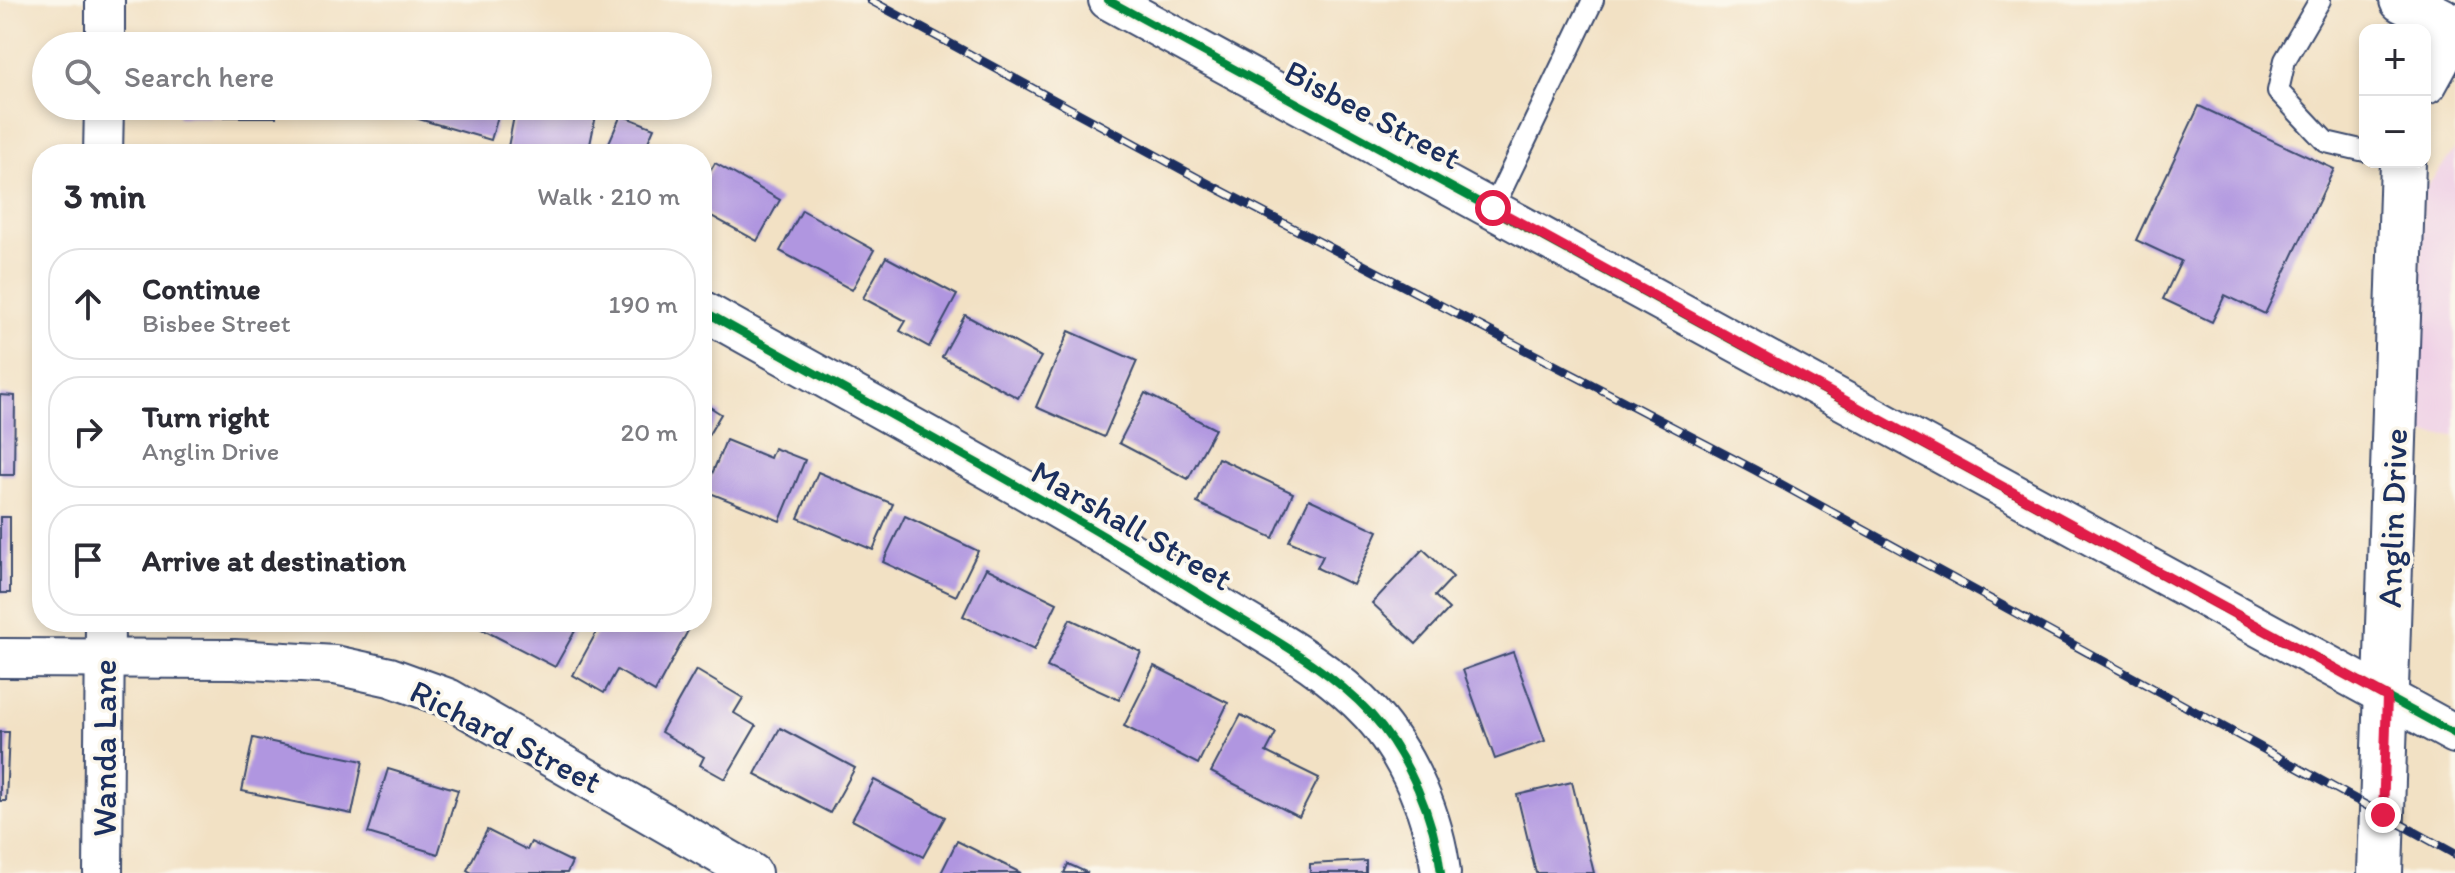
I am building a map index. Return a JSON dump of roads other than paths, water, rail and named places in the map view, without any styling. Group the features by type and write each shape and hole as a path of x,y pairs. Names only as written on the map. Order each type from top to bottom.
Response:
{"street":[{"path":"105,0 105,32"},
{"name":"Bisbee Street","path":"1108,0 2455,734"},
{"path":"2402,0 2455,28 2431,71"},
{"path":"103,144 104,120"},
{"name":"Anglin Drive","path":"2380,873 2403,168"},
{"name":"Marshall Street","path":"712,316 1162,570 1336,680 1373,716 1404,762 1437,842 1441,873"},
{"name":"Richard Street","path":"0,658 105,640 335,665 390,677 448,698 475,712 752,873"},
{"name":"Wanda Lane","path":"103,873 105,640"}],"lane":[{"path":"1493,208 1593,0"},
{"path":"2320,0 2285,60 2278,91 2326,142 2359,150"}],"railway":[{"path":"870,0 1205,182 1755,470 2455,854"}]}
